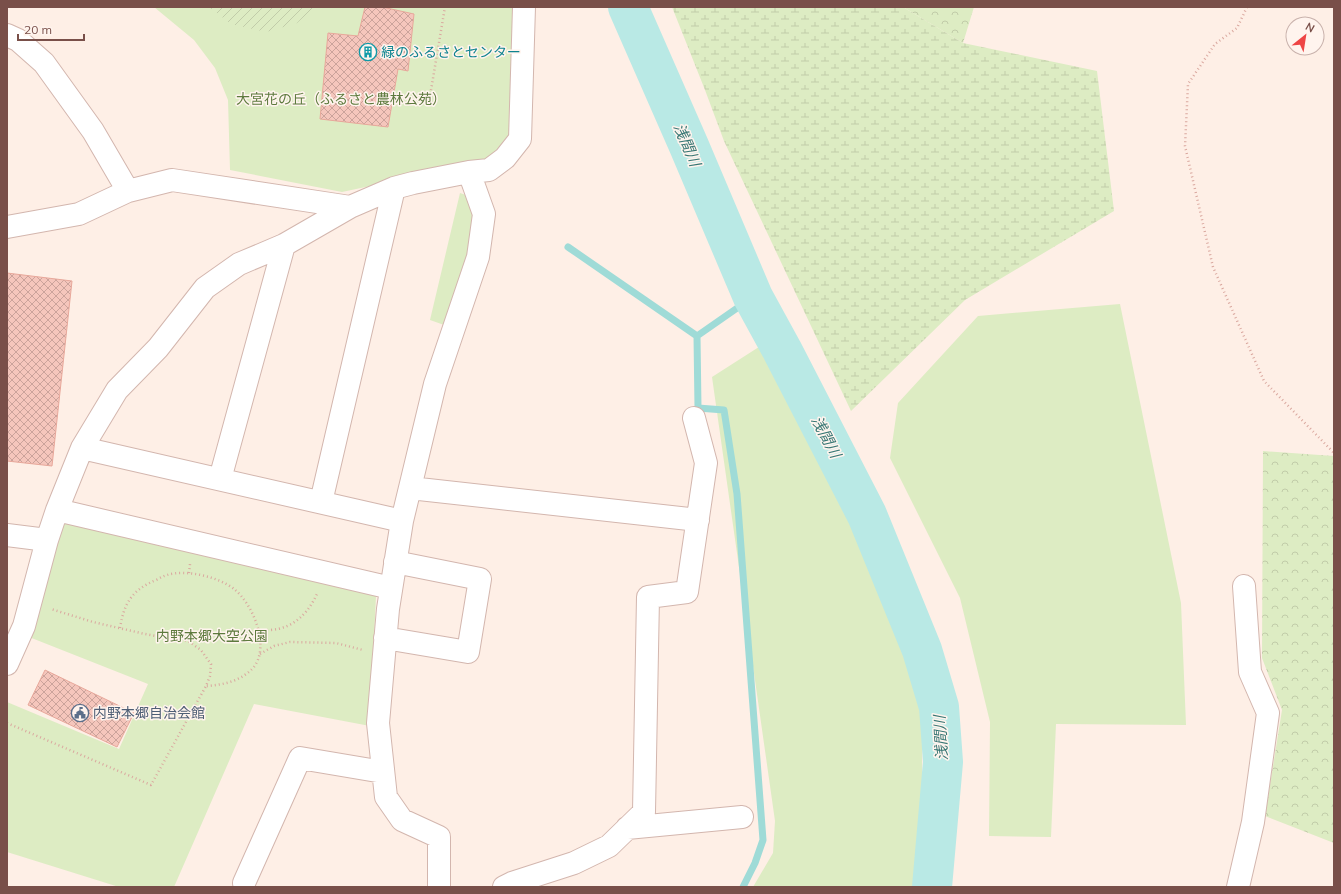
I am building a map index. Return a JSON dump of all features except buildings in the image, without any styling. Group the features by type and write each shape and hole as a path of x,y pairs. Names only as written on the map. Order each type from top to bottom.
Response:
{"street":[{"path":"7,664 24,626 47,540 57,510 82,448 117,390 158,348 205,288 239,264 284,245 350,207 394,188 469,172 488,170 506,158 520,139 524,7"},
{"path":"7,34 18,40 44,63 93,131 128,191"},
{"path":"439,887 439,837 402,820 386,797 378,723 385,638 391,588 402,521 435,384 478,257 484,214 469,172"},
{"path":"7,227 79,214 128,191 172,180 350,207"},
{"path":"321,502 394,188"},
{"path":"220,479 284,245"},
{"path":"504,887 574,863 609,846 644,812 648,597 687,592 706,463 694,418"},
{"path":"82,448 402,521"},
{"path":"410,488 698,520"},
{"path":"57,510 391,588"},
{"path":"7,535 47,540"},
{"path":"385,638 468,652 480,579 395,562"},
{"path":"1238,887 1253,822 1268,713 1250,672 1244,586"},
{"path":"244,883 300,758 383,772"},
{"path":"627,828 742,817"}],"path":[{"path":"429,102 445,7"},
{"path":"1248,7 1237,28 1215,44 1188,84 1184,146 1213,267 1264,381 1334,453"},
{"path":"120,628 122,612 133,594 147,584 168,574 189,573 212,577 234,589 252,610 259,630 260,654 254,667 243,677 221,685 206,686"},
{"path":"259,630 269,631 291,625 300,618 311,606 325,573"},
{"path":"7,724 151,785 206,686 210,676 211,664 201,650 188,641 166,638 93,622 31,603"},
{"path":"260,654 274,646 290,642 336,643 363,650 383,660"}],"green space":[{"name":"大宮花の丘（ふるさと農林公苑）","path":"154,7 516,7 512,135 493,160 342,192 230,170 228,100 215,68 194,40"},
{"path":"209,7 315,7 297,23 266,32 231,24"},
{"path":"672,7 903,7 963,43 1097,71 1114,211 965,300 851,411 724,141"},
{"path":"903,7 974,7 963,43"},
{"path":"460,193 472,197 477,231 447,326 430,320"},
{"path":"1120,304 1181,603 1186,725 1056,724 1051,837 989,836 990,722 960,598 890,458 898,403 978,316"},
{"path":"762,345 880,571 922,713 922,831 919,887 753,887 773,853 775,821 712,377"},
{"path":"1263,451 1334,456 1334,843 1265,816 1282,710 1262,658"},
{"name":"内野本郷大空公園","path":"64,518 376,596 370,726 254,704 174,887 119,887 7,852 7,702 119,749 148,684 29,637"}],"waterway":[{"name":"浅間川","path":"628,7 753,297 867,515 922,650 939,707 943,762 932,887"},
{"path":"568,247 697,336"},
{"path":"743,887 755,863 763,840 737,494 724,410 698,408 697,336 753,297"}],"place":[{"name":"緑のふるさとセンター","path":"368,52"},
{"name":"内野本郷自治会館","path":"80,713"}]}
